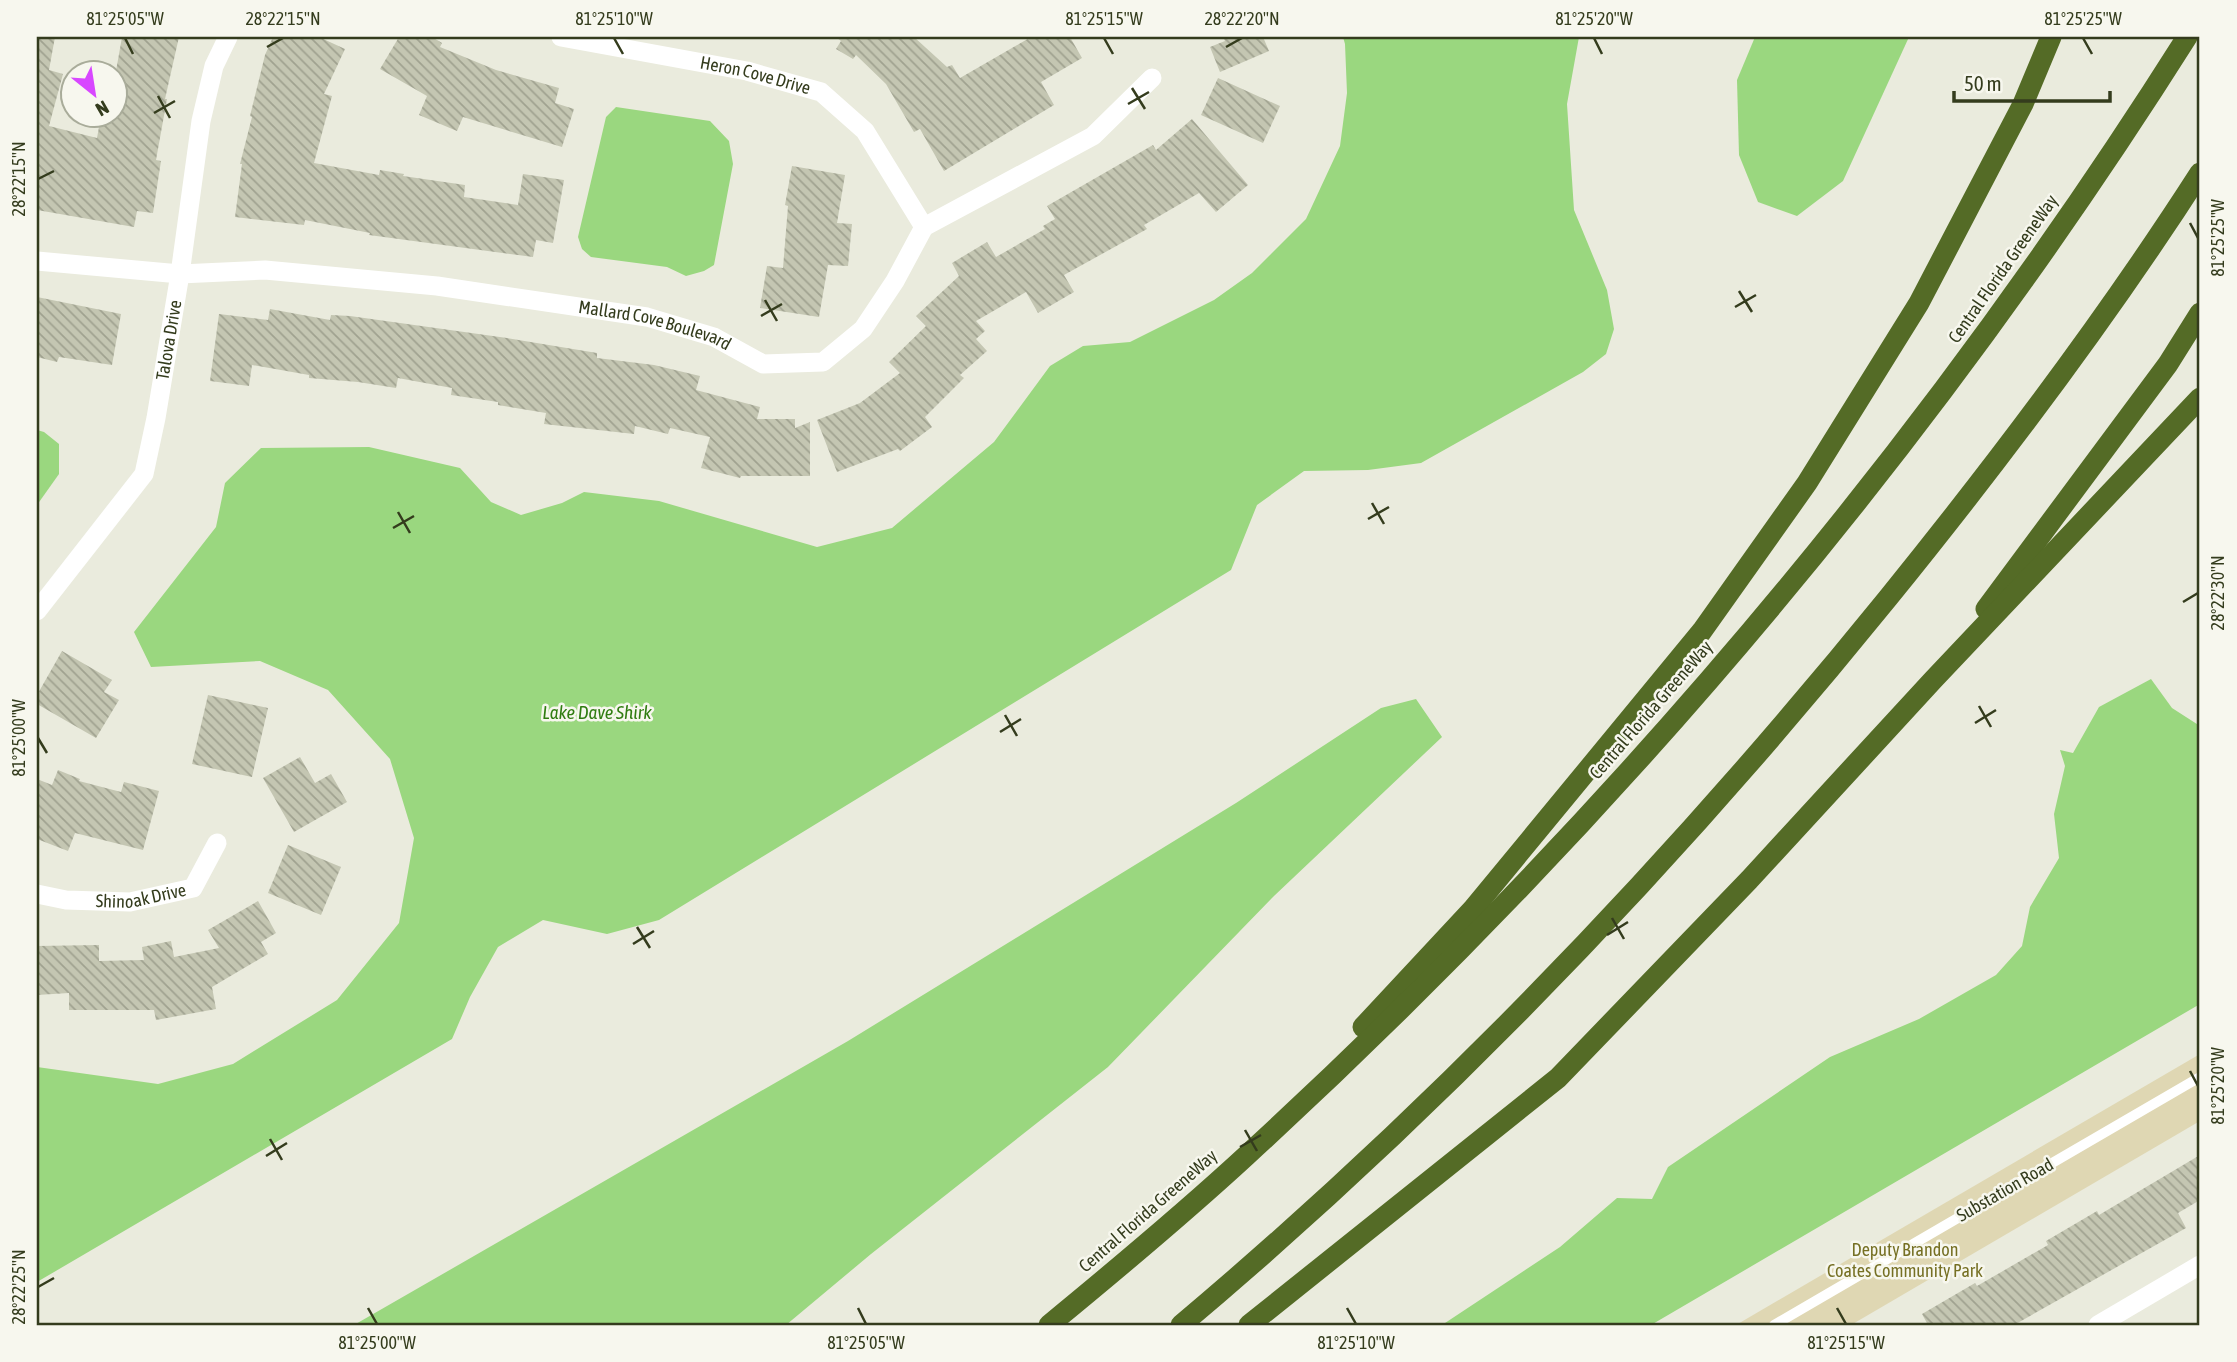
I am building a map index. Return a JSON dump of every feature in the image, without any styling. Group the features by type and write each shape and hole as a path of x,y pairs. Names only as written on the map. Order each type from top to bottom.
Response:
{"highway":[{"path":"1160,1232 1331,1061 1473,909 1702,631 1807,483 1919,303 2023,104 2052,37"},
{"name":"Central Florida GreeneWay","path":"1049,1325 1253,1150 1415,995 1564,842 1715,674 1856,502 1993,325 2120,141 2187,37"},
{"path":"1181,1325 1301,1221 1448,1081 1556,974 1703,816 1852,642 1991,469 2069,364 2200,173"},
{"path":"1933,680 2168,364 2200,313"},
{"path":"1249,1325 1558,1078 1749,880 1933,680 2200,398"}],"street":[{"name":"Talova Drive","path":"37,611 144,474 180,275 201,121 214,66 228,37"},
{"name":"Heron Cove Drive","path":"561,37 747,71 821,92 865,131 924,227"},
{"path":"924,227 1093,136 1152,78"},
{"name":"Mallard Cove Boulevard","path":"37,261 180,275 265,270 438,286 647,317 714,337 764,364 823,362 863,329 895,281 924,227"},
{"name":"Shinoak Drive","path":"37,894 65,900 130,902 192,888 217,843"},
{"path":"2098,1325 2200,1265"}],"lane":[{"name":"Substation Road","path":"1774,1325 2200,1077"}],"green space":[{"name":"Deputy Brandon Coates Community Park","path":"2200,1054 2200,1121 1851,1325 1736,1325"}],"water":[{"name":"Lake Dave Shirk","path":"1343,37 1579,37 1567,104 1574,210 1607,290 1614,329 1606,354 1583,372 1421,463 1368,470 1304,471 1257,505 1231,570 659,920 607,934 543,920 498,947 470,997 452,1039 37,1282 37,1067 158,1084 233,1064 337,1000 399,923 414,838 390,759 328,690 260,661 151,667 134,632 216,527 225,483 261,448 369,447 460,468 491,502 521,515 562,503 584,492 659,501 817,547 892,528 994,442 1050,366 1083,346 1130,342 1214,300 1252,273 1306,219 1340,146 1347,93"},
{"path":"1755,37 1909,37 1843,181 1797,216 1758,202 1739,155 1737,80"},
{"path":"616,107 710,121 729,141 733,164 714,265 704,271 686,276 667,267 591,257 582,249 578,237 606,117"},
{"path":"37,430 59,444 59,474 37,505"},
{"path":"2151,679 2172,708 2200,726 2200,1004 1651,1325 1442,1325 1560,1247 1617,1198 1652,1199 1668,1167 1830,1057 1919,1019 1996,975 2022,946 2030,907 2059,858 2054,814 2065,766 2060,750 2073,753 2099,707"},
{"path":"1416,699 1442,737 1274,896 1108,1067 871,1254 786,1325 354,1325 848,1041 1236,803 1381,708"}],"building":[{"path":"37,37 55,37 49,70 60,73 60,85 49,126 97,138 98,130 130,130 130,60 118,60 122,37 179,37 165,99 156,160 161,161 153,213 137,211 134,227 37,210"},
{"path":"273,37 319,37 345,49 324,94 332,96 314,163 379,175 380,170 465,185 464,197 518,205 523,174 564,180 553,243 536,240 533,257 369,235 370,233 305,220 304,225 235,217 240,164 252,117 250,116 265,55"},
{"path":"399,37 432,37 442,43 440,47 496,70 559,88 555,103 574,109 562,147 463,117 457,131 419,115 427,96 380,69"},
{"path":"836,37 914,37 947,67 952,65 960,78 1031,37 1070,37 1082,58 1041,82 1054,105 944,171 920,129 914,132 886,84 856,55 853,59 836,49 841,41"},
{"path":"1223,37 1263,37 1269,51 1220,72 1210,47 1225,41"},
{"path":"1218,78 1280,106 1263,143 1201,115"},
{"path":"1192,119 1248,185 1216,212 1199,193 1144,225 1147,229 1064,275 1074,292 1038,313 1026,292 976,321 985,331 976,339 987,351 960,375 964,378 925,417 932,427 900,451 898,449 837,472 817,420 860,403 900,373 889,362 926,326 916,316 959,276 952,263 987,242 996,257 1045,229 1043,226 1055,219 1047,206 1153,145 1156,150"},
{"path":"792,166 845,175 837,223 852,224 848,266 828,265 819,317 760,308 767,266 783,268 788,206 785,205"},
{"path":"37,297 121,314 112,365 59,357 57,362 37,357"},
{"path":"270,309 330,320 331,315 350,316 507,338 597,353 597,358 654,365 700,376 696,390 760,407 757,419 795,419 795,428 810,422 810,476 740,478 701,468 710,437 670,428 668,434 635,426 634,434 544,424 546,413 451,395 452,388 398,378 396,388 309,378 309,375 252,365 249,386 210,381 219,314 268,320"},
{"path":"62,651 112,680 104,692 119,700 96,738 37,704 37,695"},
{"path":"208,695 268,708 252,777 192,764"},
{"path":"300,757 315,783 331,774 347,802 294,832 263,778"},
{"path":"58,770 80,779 79,781 121,792 124,782 159,791 143,850 75,833 68,851 37,839 37,779 52,785"},
{"path":"288,845 341,867 321,915 268,893"},
{"path":"258,901 276,933 261,942 268,954 212,987 216,1009 156,1020 154,1010 69,1010 69,993 37,995 37,946 99,945 99,961 144,960 142,947 171,941 174,957 219,948 208,930"},
{"path":"2200,1155 2200,1200 2178,1213 2186,1228 2014,1325 1928,1325 1922,1314 1975,1283 1977,1286 2048,1245 2046,1241 2097,1211 2099,1215"}]}
